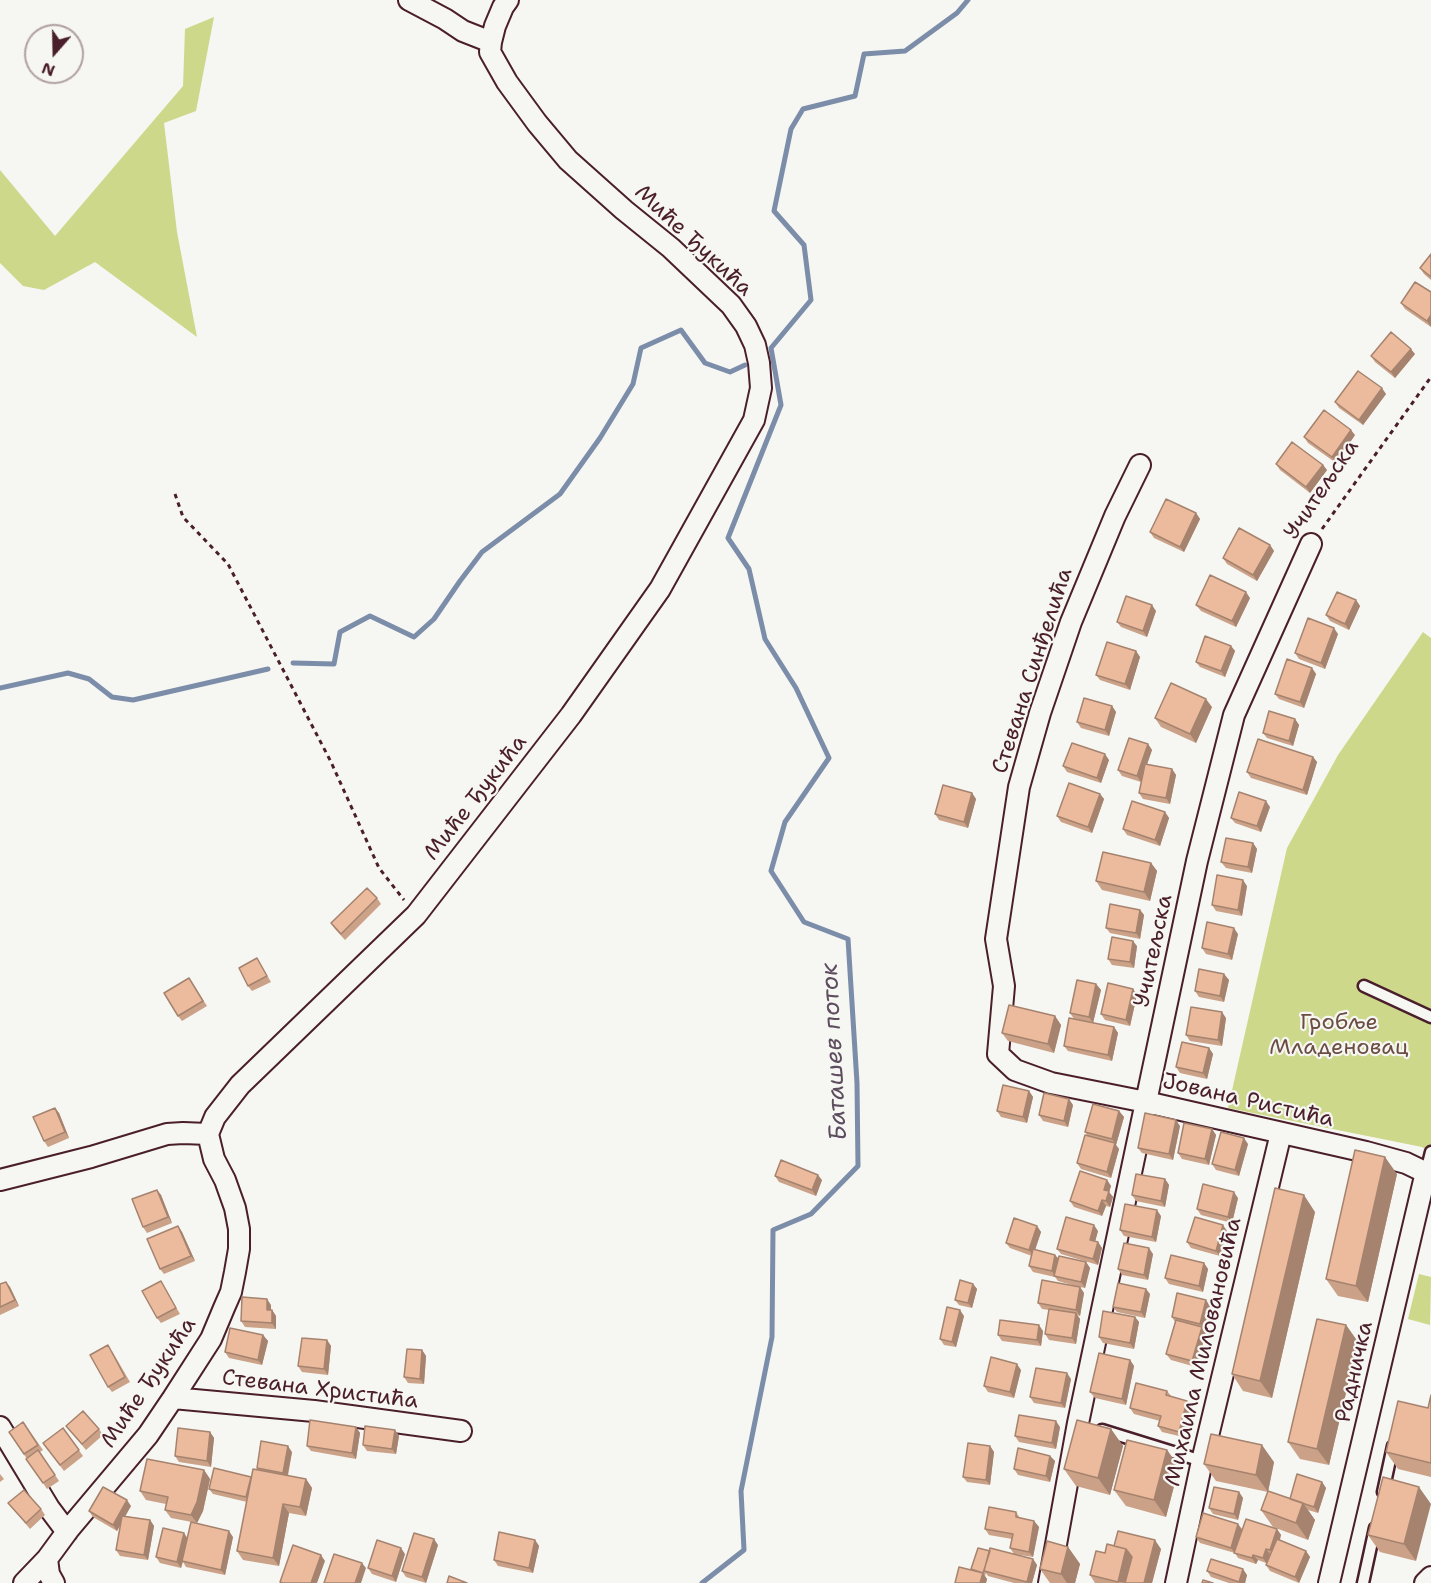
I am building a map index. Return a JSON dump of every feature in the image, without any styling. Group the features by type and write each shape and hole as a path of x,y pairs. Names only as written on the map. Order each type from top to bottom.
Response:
{"street":[{"path":"409,0 463,31 491,42 503,7 508,0"},
{"name":"Миће Ђукића","path":"24,1583 47,1559 148,1434 174,1398 211,1339 231,1292 239,1229 236,1208 214,1160 208,1134 215,1117 240,1085 416,915 571,715 660,590 754,420 761,388 759,363 755,345 746,326 731,305 671,248 568,160 507,82 490,52 491,42"},
{"name":"Стевана Синђелића","path":"1051,1083 1015,1070 998,1054 1004,986 996,939 1019,787 1040,713 1092,568 1140,465"},
{"name":"Учитељска","path":"1049,1583 1078,1423 1197,861 1234,715 1311,544"},
{"name":"Јована Ристића","path":"1051,1083 1366,1152 1406,1163 1429,1173"},
{"name":"Михаила Миловановића","path":"1176,1583 1202,1461 1281,1133"},
{"path":"0,1180 91,1157 167,1134 208,1134"},
{"name":"Радничка","path":"1329,1583 1429,1173"},
{"name":"Стевана Христића","path":"174,1398 314,1412 461,1431"},
{"path":"0,1427 49,1508 67,1532"},
{"path":"47,1559 49,1574 54,1583"},
{"path":"1425,1583 1431,1577"}],"lane":[{"path":"1364,986 1431,1017"},
{"path":"1429,1173 1431,1152"},
{"path":"1078,1423 1202,1461"},
{"path":"1362,1583 1397,1430"}],"path":[{"name":"Учитељска","path":"1311,544 1431,377"},
{"path":"174,494 183,517 228,564 331,762 379,868 416,915"}],"green space":[{"path":"214,17 196,111 164,123 177,232 197,337 95,262 44,290 23,286 0,263 0,170 55,236 183,86 185,29"},
{"name":"Гробље Младеновац","path":"1423,632 1431,638 1431,1153 1422,1147 1228,1108 1287,848 1338,755"},
{"path":"1419,1274 1431,1277 1430,1325 1408,1319"}],"building":[{"path":"1431,254 1431,277 1420,268"},
{"path":"1415,282 1431,292 1431,315 1427,321 1401,303"},
{"path":"1391,332 1411,349 1391,372 1371,356"},
{"path":"1358,371 1382,388 1359,420 1335,402"},
{"path":"1324,410 1351,430 1332,457 1304,437"},
{"path":"1292,442 1323,465 1306,487 1276,464"},
{"path":"1166,499 1196,513 1180,547 1150,532"},
{"path":"1239,528 1270,545 1253,575 1223,558"},
{"path":"1210,575 1246,592 1232,621 1196,605"},
{"path":"1337,592 1356,600 1345,624 1326,615"},
{"path":"1126,596 1152,605 1143,631 1117,622"},
{"path":"1308,618 1334,628 1321,663 1295,653"},
{"path":"1205,636 1231,646 1221,671 1196,662"},
{"path":"1107,642 1136,651 1125,684 1096,675"},
{"path":"1287,659 1312,668 1300,702 1275,694"},
{"path":"1171,683 1206,699 1190,734 1155,718"},
{"path":"1084,698 1112,706 1105,730 1077,722"},
{"path":"1269,711 1295,719 1289,741 1263,733"},
{"path":"1129,738 1148,744 1137,776 1118,770"},
{"path":"1258,739 1313,757 1303,790 1247,772"},
{"path":"1072,743 1105,754 1097,778 1063,766"},
{"path":"1145,764 1172,769 1166,798 1139,793"},
{"path":"1069,783 1100,794 1088,827 1057,816"},
{"path":"943,785 972,793 964,822 935,814"},
{"path":"1239,792 1266,801 1257,826 1231,818"},
{"path":"1132,801 1165,812 1155,840 1123,829"},
{"path":"1226,838 1253,843 1248,867 1221,862"},
{"path":"1103,852 1151,863 1144,892 1096,881"},
{"path":"1217,875 1243,880 1238,910 1212,905"},
{"path":"367,888 377,898 341,934 331,923"},
{"path":"1110,904 1140,910 1136,933 1106,928"},
{"path":"1207,922 1234,928 1228,954 1202,948"},
{"path":"1112,937 1133,941 1130,962 1108,959"},
{"path":"257,958 267,976 248,986 239,968"},
{"path":"1199,969 1224,974 1220,996 1195,991"},
{"path":"189,978 203,1001 178,1016 164,993"},
{"path":"1077,980 1096,984 1089,1017 1070,1013"},
{"path":"1108,983 1133,989 1126,1020 1101,1014"},
{"path":"1009,1005 1055,1016 1048,1044 1002,1033"},
{"path":"1191,1007 1222,1012 1218,1040 1186,1035"},
{"path":"1069,1018 1114,1027 1108,1055 1064,1046"},
{"path":"1182,1042 1209,1048 1203,1073 1176,1067"},
{"path":"1003,1085 1029,1091 1023,1117 997,1111"},
{"path":"1044,1093 1069,1099 1064,1121 1039,1115"},
{"path":"1093,1104 1119,1111 1112,1139 1085,1132"},
{"path":"55,1108 65,1132 44,1141 33,1117"},
{"path":"1145,1113 1176,1120 1169,1154 1138,1148"},
{"path":"1184,1123 1212,1129 1205,1159 1178,1153"},
{"path":"1221,1132 1244,1138 1235,1170 1212,1164"},
{"path":"1085,1135 1115,1143 1107,1172 1077,1163"},
{"path":"1355,1150 1385,1157 1356,1286 1326,1279"},
{"path":"781,1160 818,1175 812,1190 775,1176"},
{"path":"1080,1171 1107,1180 1104,1190 1109,1191 1106,1201 1102,1200 1098,1211 1070,1201"},
{"path":"1136,1174 1165,1179 1161,1201 1132,1195"},
{"path":"1203,1184 1234,1192 1228,1217 1197,1209"},
{"path":"1275,1188 1304,1195 1260,1381 1232,1374"},
{"path":"157,1190 168,1217 143,1227 132,1199"},
{"path":"1125,1204 1157,1210 1152,1237 1120,1230"},
{"path":"1066,1217 1094,1225 1090,1240 1098,1242 1093,1259 1057,1249"},
{"path":"1195,1217 1223,1225 1216,1251 1187,1242"},
{"path":"1014,1218 1037,1226 1029,1250 1006,1243"},
{"path":"178,1226 191,1256 160,1269 147,1239"},
{"path":"1124,1243 1149,1248 1144,1275 1118,1269"},
{"path":"1033,1249 1055,1255 1052,1271 1029,1266"},
{"path":"1171,1255 1204,1263 1199,1286 1165,1278"},
{"path":"1059,1256 1086,1262 1081,1282 1054,1276"},
{"path":"960,1280 973,1284 968,1303 955,1300"},
{"path":"1042,1280 1080,1287 1076,1310 1038,1303"},
{"path":"161,1281 176,1308 157,1318 142,1291"},
{"path":"6,1282 15,1300 0,1307 0,1284"},
{"path":"1118,1283 1146,1289 1141,1312 1113,1307"},
{"path":"1177,1293 1206,1300 1200,1324 1172,1317"},
{"path":"242,1297 267,1299 267,1310 272,1310 272,1323 241,1321"},
{"path":"947,1307 960,1310 952,1342 940,1339"},
{"path":"1049,1309 1076,1313 1072,1338 1045,1334"},
{"path":"1103,1311 1135,1317 1130,1343 1099,1337"},
{"path":"1317,1319 1346,1325 1317,1449 1288,1442"},
{"path":"1000,1320 1039,1325 1037,1340 998,1335"},
{"path":"1176,1320 1202,1327 1192,1361 1166,1354"},
{"path":"230,1328 263,1335 258,1360 225,1352"},
{"path":"302,1338 327,1340 324,1369 298,1366"},
{"path":"108,1345 125,1377 108,1387 90,1355"},
{"path":"407,1349 422,1350 420,1379 404,1377"},
{"path":"1099,1353 1130,1360 1122,1399 1090,1392"},
{"path":"991,1357 1017,1364 1010,1392 984,1386"},
{"path":"1036,1368 1067,1373 1061,1403 1030,1397"},
{"path":"1136,1383 1167,1391 1166,1395 1187,1401 1179,1432 1158,1426 1161,1416 1130,1408"},
{"path":"1431,1395 1431,1463 1386,1452 1398,1401 1428,1408"},
{"path":"83,1411 99,1429 82,1444 66,1426"},
{"path":"1019,1415 1056,1421 1052,1443 1015,1436"},
{"path":"310,1420 356,1427 352,1453 307,1446"},
{"path":"1077,1420 1111,1429 1098,1478 1064,1469"},
{"path":"23,1422 38,1445 24,1454 9,1432"},
{"path":"365,1426 395,1430 392,1449 363,1445"},
{"path":"63,1428 79,1450 60,1465 43,1443"},
{"path":"178,1428 210,1432 207,1461 175,1456"},
{"path":"1211,1434 1262,1445 1256,1475 1204,1464"},
{"path":"1127,1440 1167,1450 1154,1500 1114,1490"},
{"path":"261,1441 288,1446 283,1473 257,1468"},
{"path":"968,1443 990,1446 986,1480 963,1477"},
{"path":"1018,1448 1050,1456 1046,1476 1014,1469"},
{"path":"38,1450 55,1475 43,1483 26,1459"},
{"path":"147,1459 204,1470 197,1502 191,1515 165,1510 168,1497 140,1491"},
{"path":"214,1468 251,1477 246,1497 209,1489"},
{"path":"253,1469 306,1479 300,1507 283,1504 273,1558 237,1551"},
{"path":"1297,1474 1322,1482 1314,1507 1290,1499"},
{"path":"1383,1477 1419,1487 1404,1544 1368,1535"},
{"path":"103,1487 127,1500 113,1525 89,1511"},
{"path":"1214,1487 1239,1492 1234,1514 1209,1508"},
{"path":"24,1490 41,1509 26,1523 8,1503"},
{"path":"1268,1491 1303,1503 1296,1523 1261,1510"},
{"path":"989,1507 1016,1512 1016,1517 1034,1521 1029,1552 1010,1548 1013,1534 985,1529"},
{"path":"1203,1513 1238,1524 1231,1548 1196,1537"},
{"path":"122,1516 150,1520 144,1555 116,1550"},
{"path":"1246,1519 1277,1529 1270,1550 1266,1549 1263,1558 1253,1555 1252,1558 1234,1553"},
{"path":"191,1522 229,1531 221,1570 182,1561"},
{"path":"163,1528 184,1533 177,1562 156,1557"},
{"path":"1118,1531 1155,1540 1144,1583 1125,1583 1132,1557 1126,1549 1114,1546"},
{"path":"499,1532 535,1540 529,1568 494,1560"},
{"path":"414,1533 434,1539 422,1577 402,1571"},
{"path":"1277,1539 1306,1551 1295,1577 1266,1565"},
{"path":"377,1540 401,1548 392,1576 368,1568"},
{"path":"1047,1541 1068,1547 1061,1574 1040,1569"},
{"path":"1107,1544 1126,1549 1118,1582 1090,1575 1096,1551 1105,1553"},
{"path":"293,1545 321,1555 311,1583 280,1582"},
{"path":"978,1548 990,1551 983,1573 971,1569"},
{"path":"990,1548 1033,1559 1027,1582 984,1571"},
{"path":"334,1554 362,1563 355,1583 324,1583"},
{"path":"1211,1559 1243,1569 1239,1582 1207,1571"},
{"path":"959,1567 983,1573 980,1583 955,1583"},
{"path":"449,1576 467,1583 447,1583"}],"waterway":[{"name":"Баташев поток","path":"702,1583 744,1550 741,1491 772,1337 773,1230 811,1214 858,1166 857,1083 848,939 804,922 771,871 785,822 829,758 796,688 765,639 749,569 728,538 781,405 771,348 811,300 804,245 774,211 791,129 803,109 855,96 864,54 905,51 957,13 968,0"},
{"path":"293,663 334,664 340,632 370,616 414,637 434,619 482,552 560,494 600,438 633,384 641,348 681,330 705,363 730,372 745,365"},
{"path":"0,688 68,673 89,679 112,697 133,700 268,669"}]}
